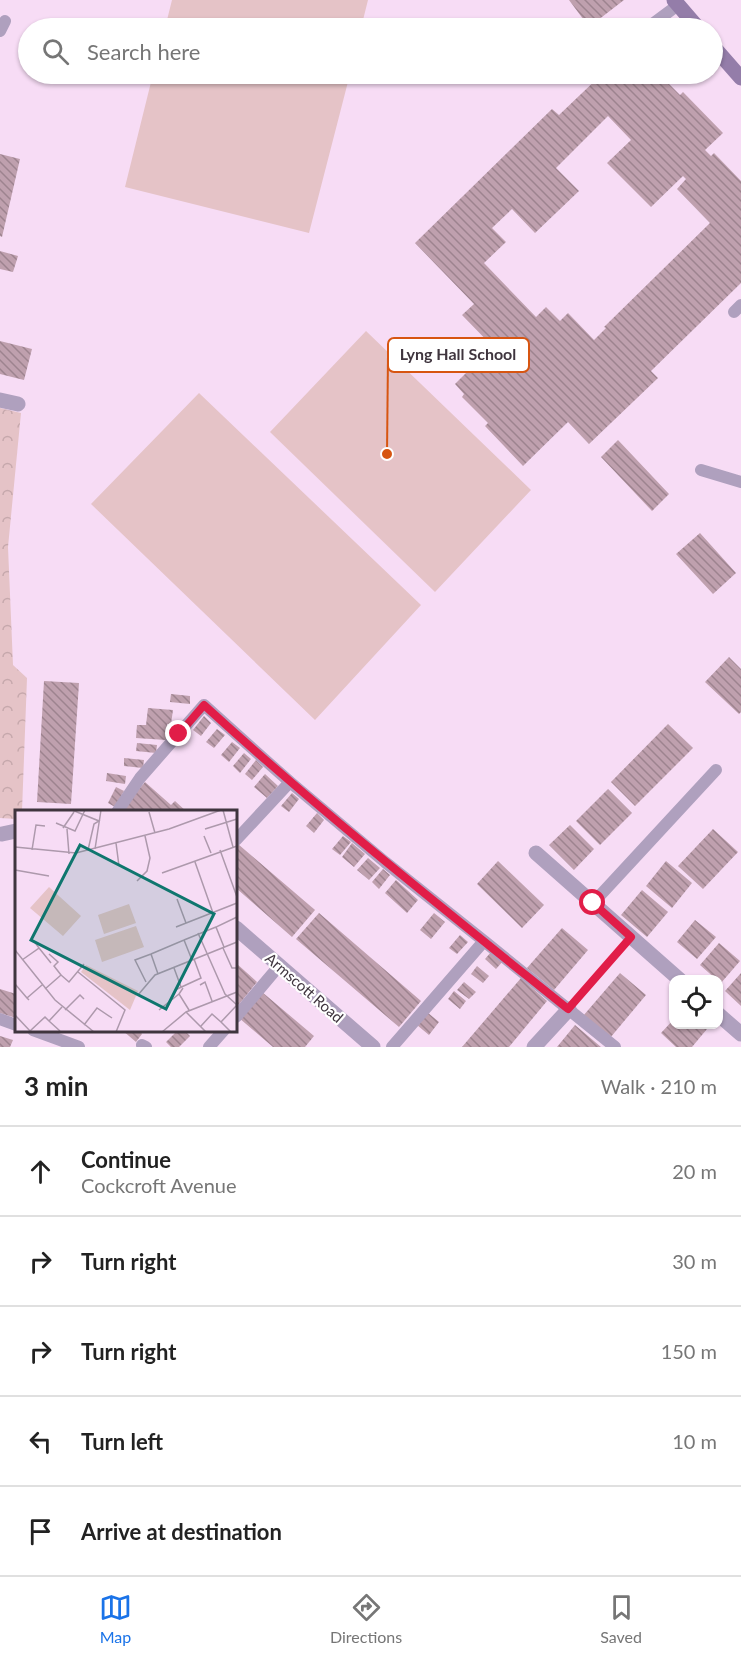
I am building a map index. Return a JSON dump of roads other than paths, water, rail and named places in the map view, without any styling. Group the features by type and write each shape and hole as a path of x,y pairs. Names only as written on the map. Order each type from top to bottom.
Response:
{"street":[{"path":"676,2 690,18"},
{"path":"723,56 739,73"},
{"path":"0,400 18,404"},
{"path":"536,853 674,975"},
{"name":"Armscott Road","path":"237,929 373,1047"},
{"path":"534,1047 568,1009"},
{"path":"723,1018 741,1034"}],"lane":[{"path":"658,18 676,2"},
{"path":"701,470 741,482"},
{"path":"118,810 140,778 204,705 290,782 385,862 615,1047"},
{"path":"593,903 716,770"},
{"path":"237,839 290,782"},
{"path":"392,1047 484,941"},
{"path":"237,1016 279,966"},
{"path":"0,1019 15,1025"},
{"path":"38,1032 79,1047"},
{"path":"210,1047 222,1032"}],"place":[{"name":"Lyng Hall School","path":"387,454"}]}
